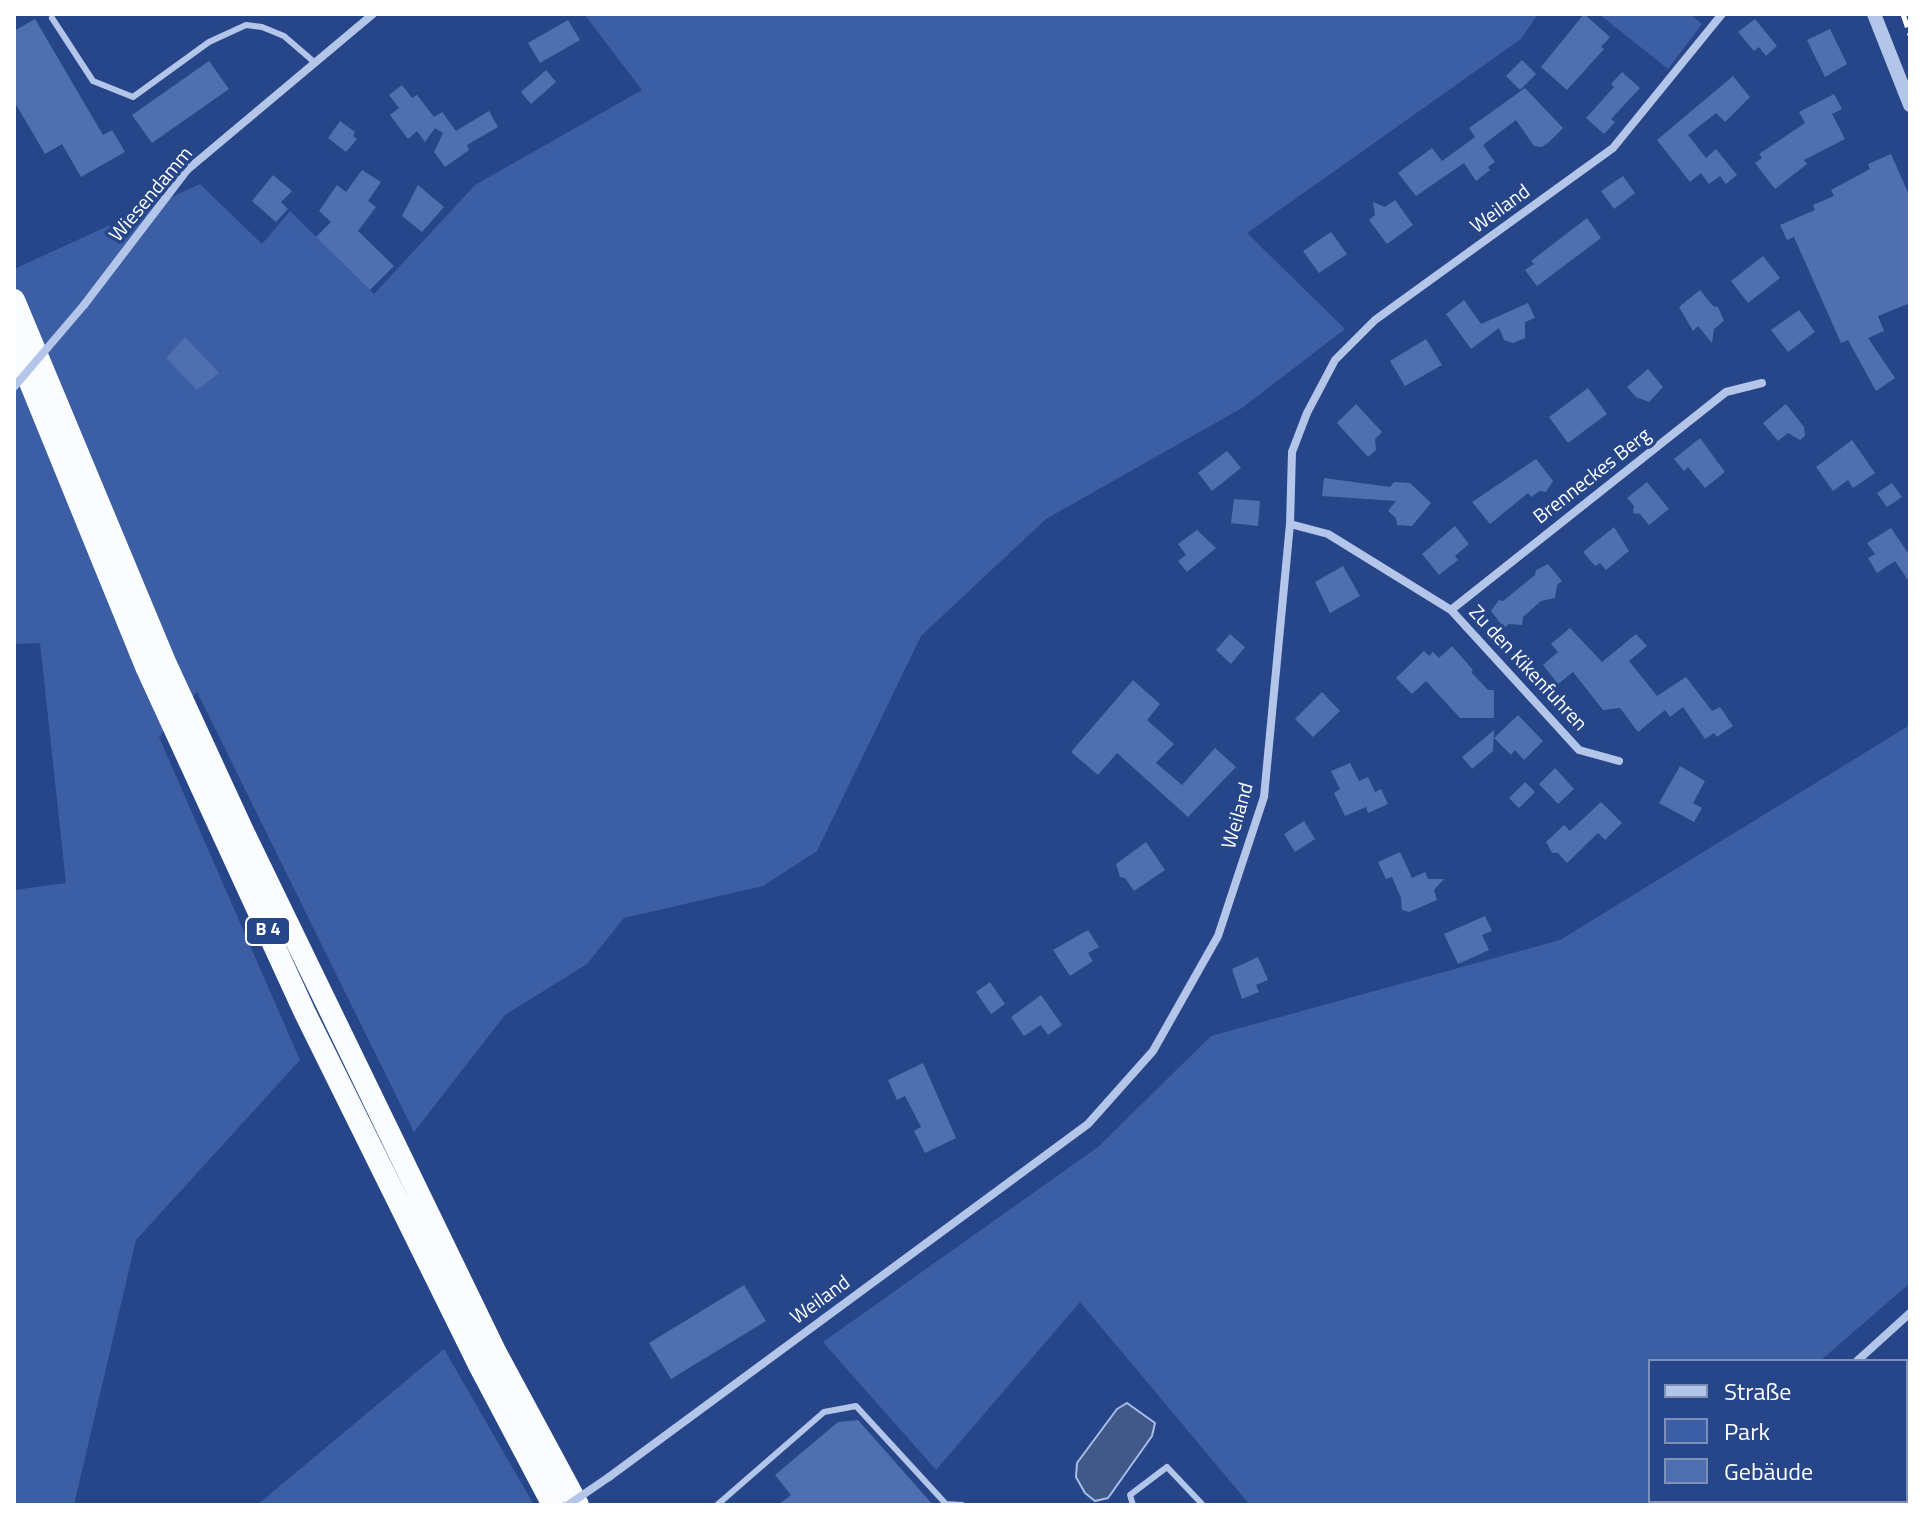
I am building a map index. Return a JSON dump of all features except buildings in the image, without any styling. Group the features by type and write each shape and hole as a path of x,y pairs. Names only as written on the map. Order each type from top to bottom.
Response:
{"highway":[{"name":"B 4","path":"14,300 165,662 243,831 496,1353 578,1505"},
{"name":"B 4","path":"14,343 147,669 305,1013 478,1363 553,1505"}],"street":[{"name":"Wiesendamm","path":"14,387 84,305 187,170 313,61 373,14"},
{"name":"Weiland","path":"568,1505 1088,1124 1153,1051 1218,936 1264,797 1290,524 1292,452 1307,413 1335,360 1375,320 1613,148 1722,14"},
{"path":"1874,14 1910,105"},
{"name":"Brenneckes Berg","path":"1451,610 1726,392 1762,383"},
{"name":"Zu den Kikenfuhren","path":"1290,524 1328,534 1451,610 1579,750 1619,761"},
{"path":"1859,1359 1910,1313"}],"lane":[{"path":"52,18 93,81 133,97 209,42 246,25 262,27 284,36 313,61"},
{"path":"717,1505 824,1412 856,1406 946,1504 962,1505"},
{"path":"1133,1505 1130,1495 1167,1467 1203,1505"}],"green space":[{"path":"584,14 1538,14 1521,39 1247,233 1345,329 1242,408 1046,519 921,636 817,851 763,886 624,918 587,964 505,1015 414,1132 197,692 159,737 300,1060 136,1240 74,1505 14,1505 14,890 66,883 40,643 14,644 14,269 200,184 262,244 290,211 374,294 475,185 642,90"},
{"path":"1599,14 1690,14 1702,24 1668,69"},
{"path":"1910,725 1910,1283 1822,1359 1648,1359 1648,1503 1662,1503 1660,1505 1250,1505 1080,1302 936,1470 823,1342 1098,1147 1211,1036 1560,940"},
{"path":"444,1349 534,1505 257,1505"}],"shaded area":[{"path":"1127,1403 1155,1423 1152,1436 1108,1498 1095,1501 1085,1493 1076,1477 1077,1463 1117,1409"}],"railway":[{"path":"1903,14 1910,35"}]}
